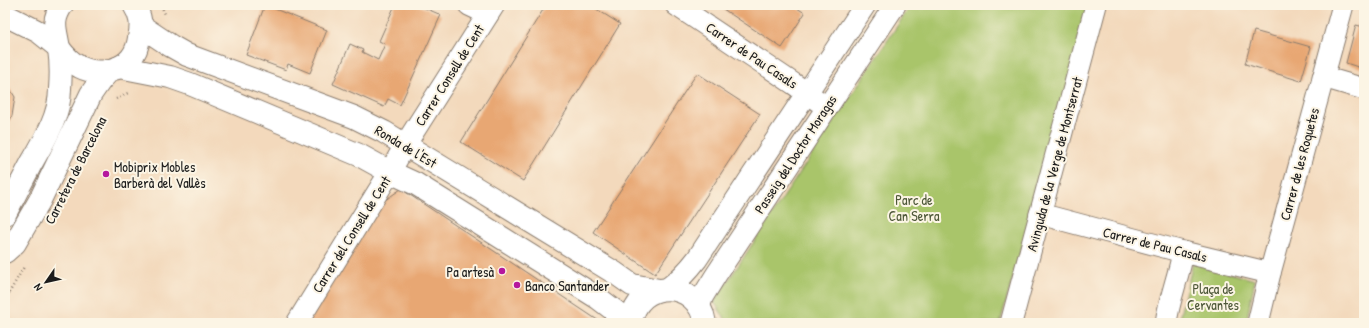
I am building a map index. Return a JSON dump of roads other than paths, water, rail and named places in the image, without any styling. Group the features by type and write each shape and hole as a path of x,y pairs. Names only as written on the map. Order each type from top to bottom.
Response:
{"street":[{"path":"5,214 50,129 55,116 60,91 59,48 55,32 55,23 62,5"},
{"path":"469,5 491,9"},
{"name":"Carrer de Pau Casals","path":"676,5 807,92 826,107"},
{"name":"Passeig del Doctor Moragas","path":"663,290 678,281 693,265 865,5"},
{"name":"Passeig del Doctor Moragas","path":"704,317 703,296 894,5"},
{"name":"Avinguda de la Verge de Montserrat","path":"1011,323 1096,5"},
{"name":"Carrer de les Roquetes","path":"1258,323 1342,5"},
{"name":"Carrer Consell de Cent","path":"405,145 491,9"},
{"path":"5,252 14,243 40,200 91,94 100,81 131,58 138,46 136,10"},
{"name":"Ronda de l'Est","path":"136,10 166,43 187,55 354,117 384,132 632,285 685,293 691,297 704,317"},
{"name":"Ronda de l'Est","path":"5,15 39,32 59,48 68,59 79,67 88,71 115,69 170,77 359,155 429,192 598,298 630,323"},
{"path":"1323,77 1364,89"},
{"name":"Carrer del Consell de Cent","path":"297,323 405,145"},
{"name":"Carrer de Pau Casals","path":"1040,214 1270,273"},
{"path":"1166,323 1184,252"},
{"path":"630,323 641,300 652,292 663,290"}],"place":[{"name":"Mobiprix Mobles Barberà del Vallès","path":"106,174"},
{"name":"Pa artesà","path":"502,271"},
{"name":"Banco Santander","path":"517,285"}],"park label":[{"name":"Parc de Can Serra","path":"914,208"},
{"name":"Plaça de Cervantes","path":"1213,296"}]}
